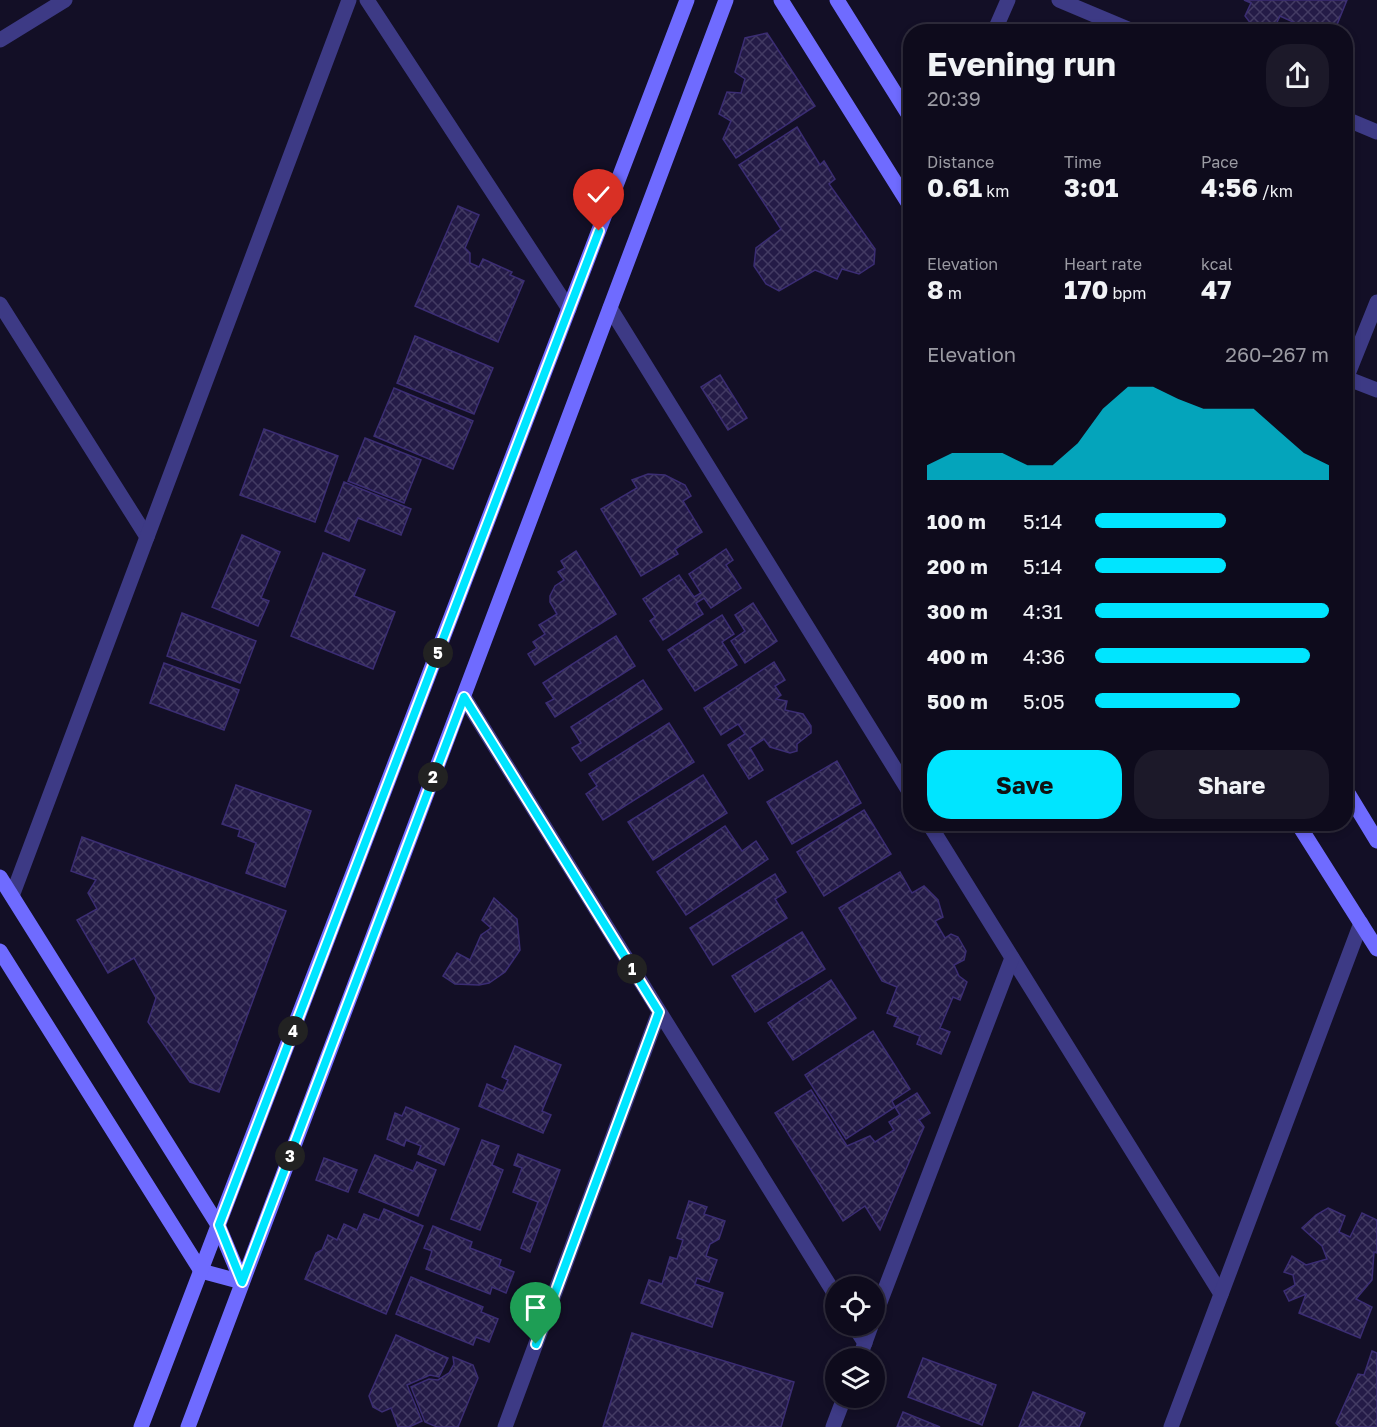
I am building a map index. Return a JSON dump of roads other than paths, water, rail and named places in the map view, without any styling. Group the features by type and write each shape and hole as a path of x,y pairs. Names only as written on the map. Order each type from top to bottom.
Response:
{"street":[{"path":"0,40 65,0"},
{"path":"12,896 349,0"},
{"path":"367,0 569,309"},
{"path":"141,1427 687,0"},
{"path":"188,1427 726,0"},
{"path":"781,0 903,195"},
{"path":"837,0 903,106"},
{"path":"998,24 1008,0"},
{"path":"1059,0 1116,24"},
{"path":"1353,122 1377,132"},
{"path":"1353,361 1377,302"},
{"path":"0,304 147,537"},
{"path":"610,308 903,782"},
{"path":"1353,381 1377,390"},
{"path":"464,697 825,1278"},
{"path":"1353,802 1377,841"},
{"path":"933,831 1221,1294"},
{"path":"1302,831 1377,949"},
{"path":"0,877 219,1225 242,1282"},
{"path":"1171,1427 1361,924"},
{"path":"0,951 201,1271 242,1282"},
{"path":"885,1289 1012,958"},
{"path":"506,1427 659,1012"},
{"path":"860,1336 865,1343"},
{"path":"863,1348 867,1336"},
{"path":"833,1427 840,1408"}]}
